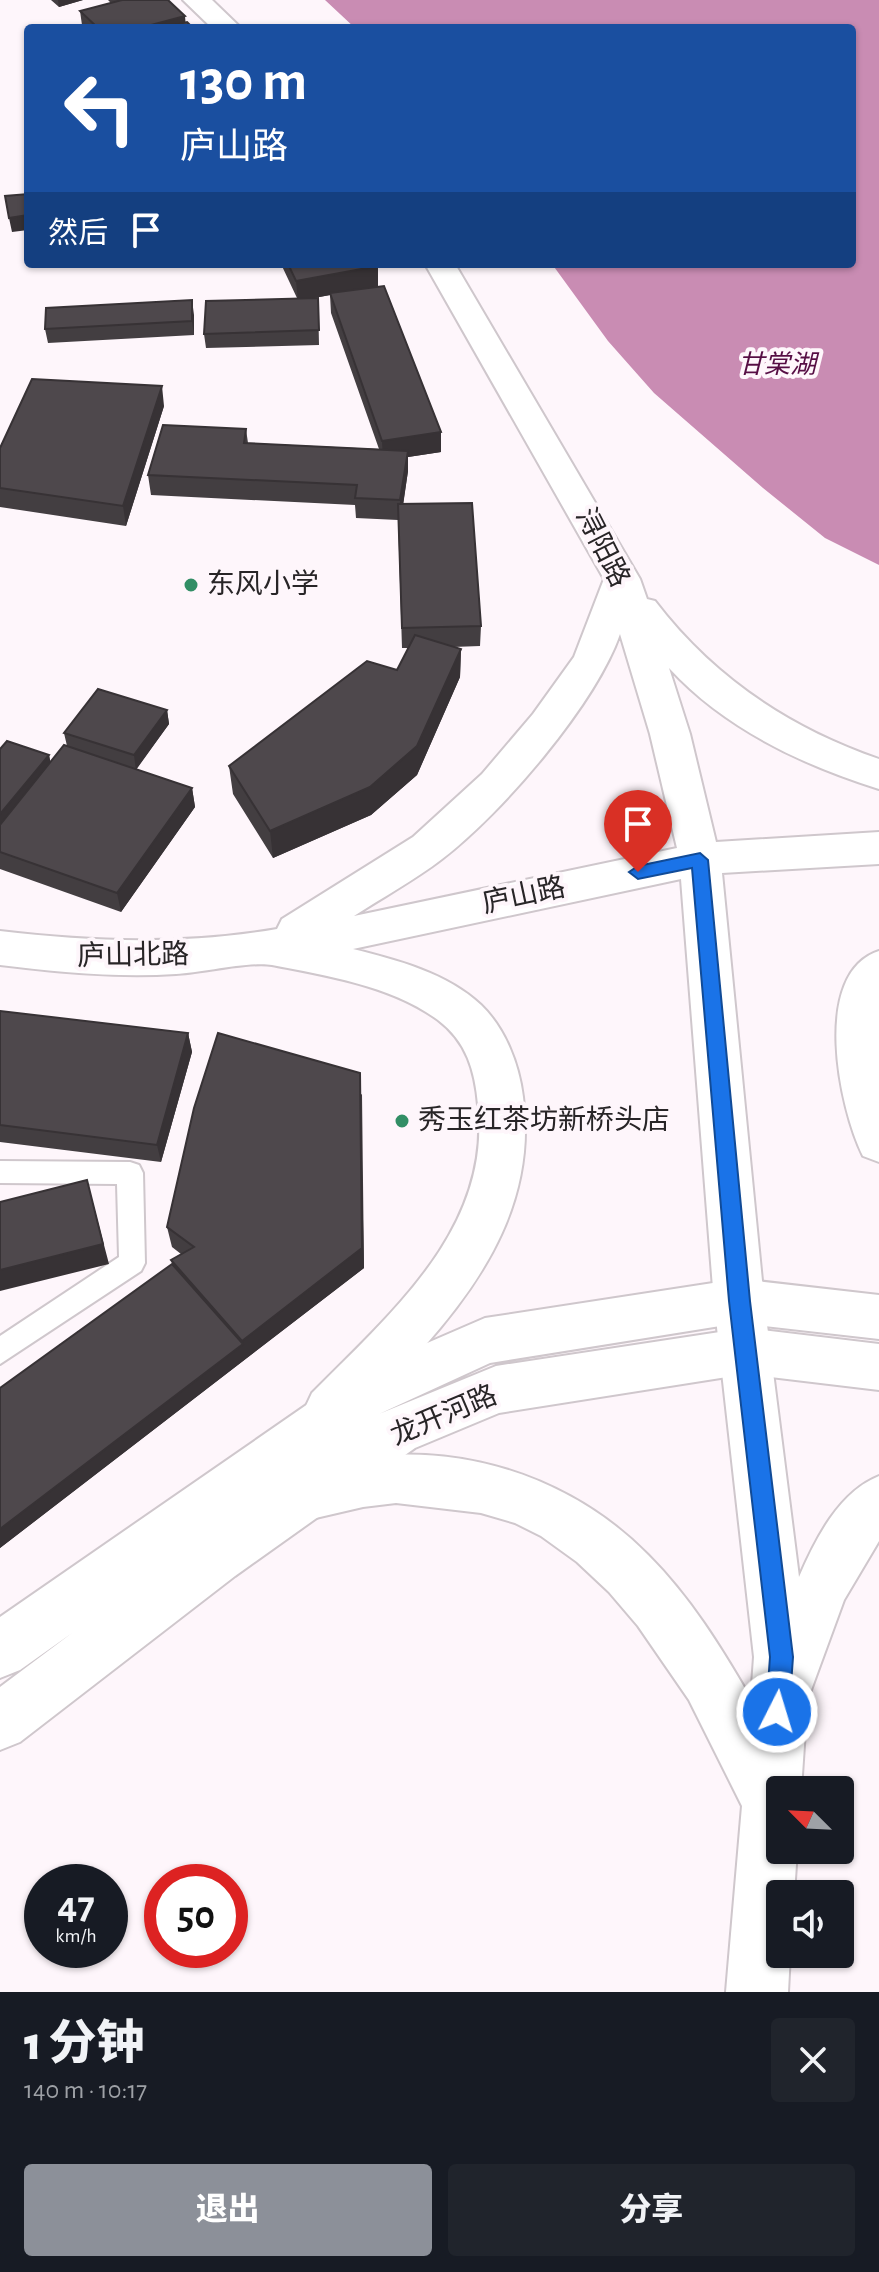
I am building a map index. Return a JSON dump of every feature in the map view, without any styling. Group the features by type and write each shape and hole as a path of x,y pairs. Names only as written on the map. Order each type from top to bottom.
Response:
{"main road":[{"path":"196,0 223,24"},
{"name":"浔阳路","path":"442,268 622,579 670,734 700,860 742,1326 782,1657 777,1712"},
{"path":"622,579 653,627 679,658 721,692 775,731 879,774"},
{"path":"267,948 428,848 496,784 547,724 592,660 622,579"},
{"name":"庐山路","path":"267,948 700,860 879,848"},
{"name":"庐山北路","path":"0,948 41,955 146,961 267,948"},
{"path":"267,948 373,972 419,989 454,1007 480,1032 499,1076 504,1139 494,1195 465,1256 418,1318 309,1432"},
{"path":"879,968 872,977 858,1014 859,1064 879,1142"},
{"name":"龙开河路","path":"0,1650 362,1396 485,1341 879,1317"},
{"name":"龙开河路","path":"0,1722 216,1557 397,1431 496,1390 742,1326 879,1367"},
{"path":"304,1495 393,1477 452,1482 507,1496 560,1518 609,1556 656,1605 709,1677 766,1794"},
{"path":"773,1776 777,1712 824,1577 863,1518 879,1502"},
{"path":"757,1992 767,1864"}],"lane":[{"path":"0,1172 130,1173 132,1263 0,1351"}],"water":[{"name":"甘棠湖","path":"325,0 879,0 879,565 825,538 654,393 608,341 555,268 856,268 856,24 351,24"}],"building":[{"path":"122,0 168,0 185,16 155,24 94,24 80,11"},
{"path":"24,194 24,216 9,218 5,196"},
{"path":"290,268 367,268 296,281"},
{"path":"384,286 441,432 382,441 330,293"},
{"path":"318,298 319,330 204,334 206,301"},
{"path":"192,300 192,321 45,329 46,308"},
{"path":"32,379 162,386 123,506 0,488 0,448"},
{"path":"163,425 246,429 244,443 408,451 400,500 355,498 357,485 148,475"},
{"path":"472,503 481,626 402,628 398,504"},
{"path":"415,635 461,649 417,746 370,787 270,831 229,766 367,661 397,670"},
{"path":"98,689 167,710 134,755 64,733"},
{"path":"7,741 49,755 0,814 0,749"},
{"path":"64,745 192,788 117,893 0,852 0,825"},
{"path":"0,1011 188,1033 157,1145 0,1125"},
{"path":"218,1033 360,1073 362,1248 242,1341 171,1260 194,1247 167,1227 194,1108"},
{"path":"87,1180 103,1244 0,1270 0,1202"},
{"path":"172,1264 243,1344 0,1529 0,1388"}],"place":[{"name":"东风小学","path":"191,585"},
{"name":"秀玉红茶坊新桥头店","path":"402,1121"}],"route":[{"path":"638,872 700,860 739,1301 782,1657 777,1712"}]}
